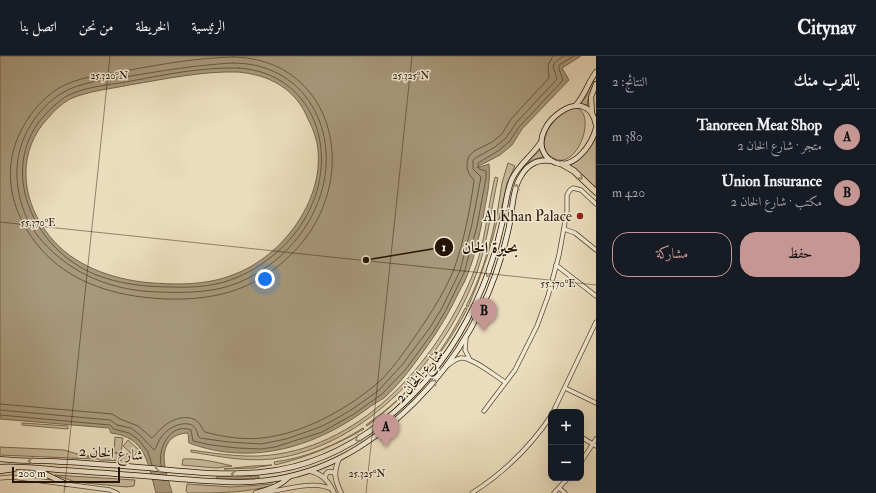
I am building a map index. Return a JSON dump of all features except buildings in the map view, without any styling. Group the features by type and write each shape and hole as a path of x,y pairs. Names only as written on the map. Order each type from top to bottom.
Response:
{"main road":[{"path":"575,106 584,95 591,78 596,72"},
{"path":"596,84 591,97 592,113 596,124"},
{"path":"575,106 583,107 592,113"},
{"name":"شارع الخان 2","path":"0,459 220,473 255,473 273,471 305,463 352,443 377,426 399,408 424,383 467,321 491,266 512,178 519,166 536,150 541,142 544,131 554,117 565,108 575,106"},
{"path":"562,164 570,162 582,153 591,141 596,128"},
{"path":"541,142 543,152 551,161 562,164 574,171 596,192"},
{"name":"شارع الخان 2","path":"0,467 244,482 265,481 288,477 309,471 339,459 362,446 387,428 421,396 446,366 466,337 480,311 496,274 506,240 515,191 520,178 532,163 542,160 551,161"},
{"path":"0,471 25,468"},
{"path":"34,468 66,484"},
{"path":"256,493 275,487 281,484 288,477"}],"street":[{"path":"484,411 519,362 548,296 564,229 568,207 567,195 570,190 575,188 579,189 596,204"},
{"path":"564,229 575,233 596,250"},
{"path":"556,265 596,296"},
{"path":"554,409 596,322"},
{"path":"466,337 465,350 470,360"},
{"path":"446,366 462,358 470,360 505,382"},
{"path":"565,388 596,403"},
{"path":"474,493 509,464 528,445 548,421"},
{"path":"584,439 594,445"},
{"path":"584,458 594,445 596,439"},
{"path":"339,459 335,474 341,493"},
{"path":"309,471 318,473 325,478 329,482 334,492"},
{"path":"325,478 328,472 333,472 335,474"},
{"path":"0,477 12,477 106,489 117,493"},
{"path":"554,493 565,481"},
{"path":"260,493 314,484 324,486 334,492"},
{"path":"559,488 564,493"}],"shaded area":[{"path":"593,81 595,82 589,95 587,106 580,104 585,98"},
{"path":"578,108 583,113 585,122 582,141 577,150 570,157 563,160 555,159 548,154 545,148 544,141 547,133 556,118 569,109"},
{"path":"596,137 596,188 569,165 578,160 585,153"},
{"path":"540,150 543,157 530,161 521,170 520,169"},
{"path":"508,163 515,166 507,183 499,220 496,220 502,183"},
{"path":"495,177 498,178 484,249 477,272 463,304 445,336 423,366 398,393 370,417 339,437 307,451 262,460 231,458 191,452 191,450 257,456 278,454 312,445 345,430 374,410 402,385 426,357 446,327 464,295 480,252"},
{"path":"495,221 497,221 488,254 481,275 468,307 466,306 484,265"},
{"path":"465,308 467,308 457,328 435,359 403,394 423,372 446,341"},
{"path":"390,407 382,414 367,426 366,425"},
{"path":"22,423 68,426 68,429 22,425"},
{"path":"363,428 364,429 331,446 299,458 275,465 274,462 298,457 320,450"},
{"path":"115,437 123,438 121,453 114,452"},
{"path":"128,440 139,450 134,456 123,446"},
{"path":"0,447 64,450 94,459 0,455"},
{"path":"99,453 130,454 130,461 100,460 87,456"},
{"path":"183,459 201,460 232,466 216,468 182,465"},
{"path":"272,465 253,468 224,469 253,466"},
{"path":"55,475 135,480 134,486 126,487 76,482"},
{"path":"217,476 259,476 259,478 216,478"},
{"path":"187,484 232,487 274,485 263,488 221,493 188,493 186,491"}],"water":[{"path":"0,56 581,56 562,68 569,80 522,129 512,145 500,155 477,167 489,164 489,184 477,246 465,281 437,332 402,379 384,398 351,420 307,442 261,452 237,453 213,450 189,443 188,433 179,434 171,439 167,445 164,458 166,473 172,493 156,493 151,472 139,446 132,440 111,433 109,428 0,419","holes":["224,72 250,74 271,80 280,85 296,99 303,108 312,127 318,150 318,170 314,189 306,207 296,225 283,241 268,254 252,266 235,274 213,281 189,284 142,282 128,280 100,272 88,266 64,251 45,230 37,216 27,188 27,158 31,144 38,131 48,118 67,101 77,96 92,92 184,76"]}],"place":[{"name":"Al Khan Palace","path":"580,216"},
{"name":"بحيرة الخان","path":"366,260"},
{"name":"Union Insurance","path":"484,331"},
{"name":"Tanoreen Meat Shop","path":"386,447"}]}
